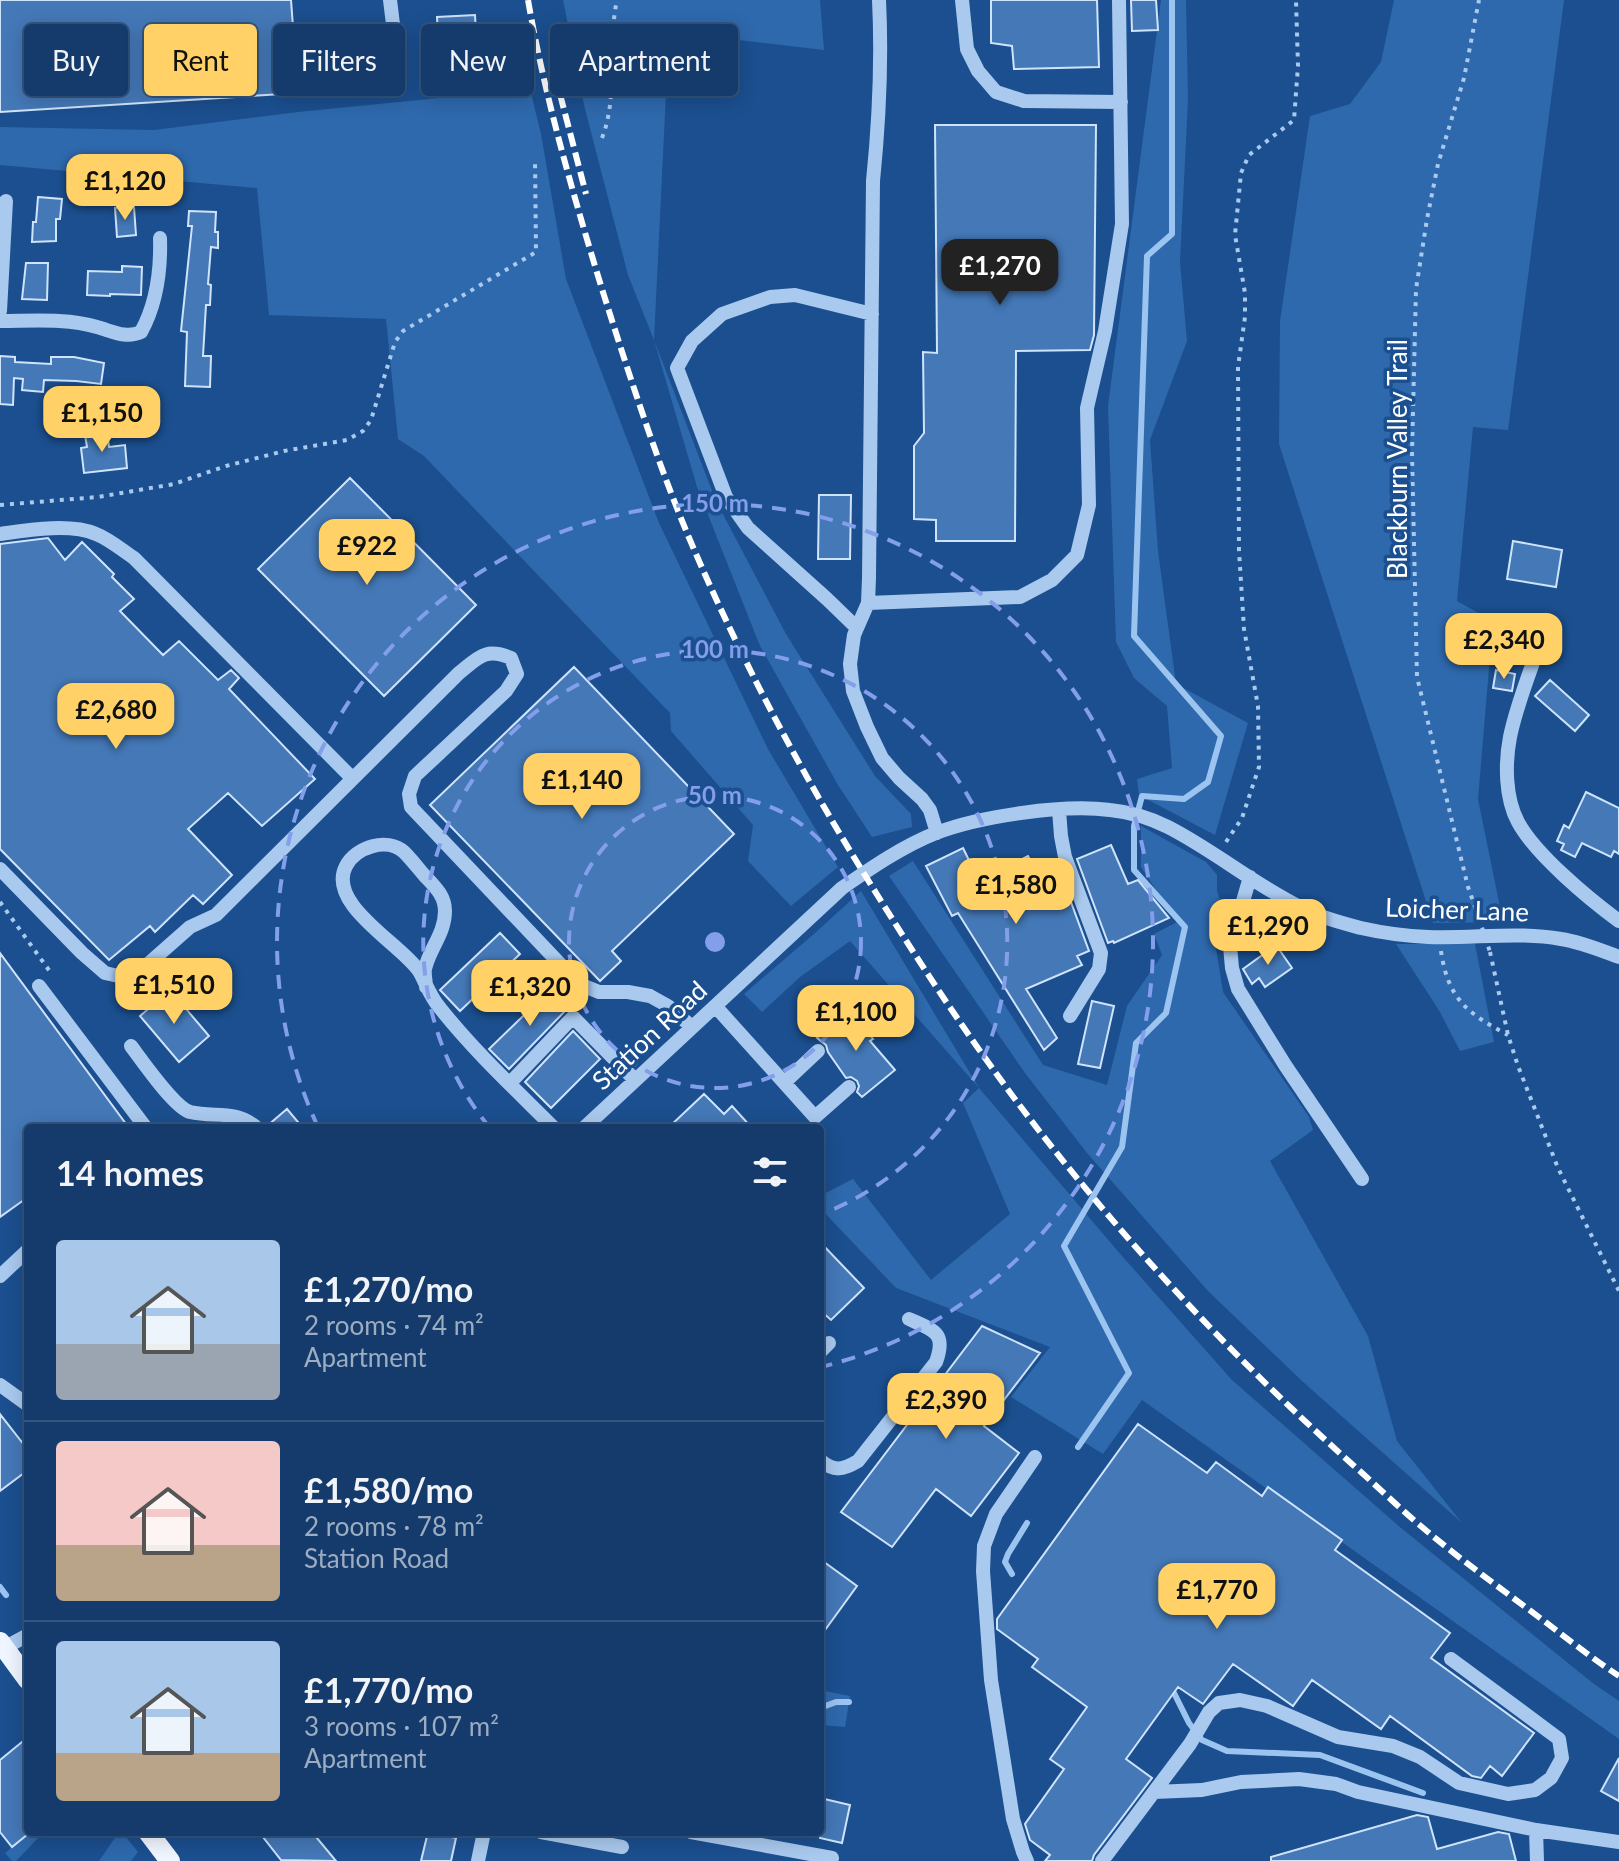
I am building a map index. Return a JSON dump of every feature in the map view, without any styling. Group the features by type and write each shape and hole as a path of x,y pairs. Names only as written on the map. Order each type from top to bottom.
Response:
{"main road":[{"path":"2,1645 24,1675"}],"street":[{"path":"390,0 393,24"},
{"path":"879,0 873,181 868,603 854,635 850,664 853,691 882,758 922,799 930,810 937,833"},
{"path":"962,0 967,49 978,71 996,92 1024,101 1121,102"},
{"path":"868,603 1020,597 1052,580 1077,555 1089,505 1087,408 1105,331 1122,224 1119,0"},
{"path":"0,311 6,201"},
{"path":"0,321 66,322 134,336 141,332 154,302 161,265 160,238"},
{"path":"857,628 748,528 726,497 677,368 692,341 722,314 770,297 795,295 872,314"},
{"path":"0,534 23,530 80,529 99,535 134,558 352,778"},
{"path":"1542,637 1510,738 1507,771 1510,799 1518,822 1537,848 1598,906 1619,921"},
{"path":"0,869 105,973 123,977 139,972 190,927 216,915 459,673 482,655 498,653 511,658 517,674 506,691 415,776 409,794 411,807 579,984 599,992 650,996 668,1006 692,1027"},
{"name":"Station Road","path":"588,1124 842,888 891,856 937,833 985,820 1059,810 1106,809 1126,812"},
{"path":"1059,810 1065,857 1101,953 1099,969 1070,1016"},
{"name":"Loicher Lane","path":"1126,812 1167,827 1303,909 1328,919 1392,935 1517,935 1563,939 1619,957"},
{"path":"426,987 425,969 441,932 445,911 441,894 402,850 371,846 356,854 345,868 344,888 355,910 409,959 419,971 426,987 438,1006 550,1124"},
{"path":"1250,877 1230,946 1238,989 1362,1179"},
{"path":"39,986 143,1124"},
{"path":"716,1007 815,1117 849,1087"},
{"path":"510,1083 573,1017 635,1080"},
{"path":"131,1046 177,1104 188,1111 234,1115 252,1124"},
{"path":"785,1082 818,1051"},
{"path":"0,1276 24,1254"},
{"path":"824,1463 838,1470 858,1461 936,1362 941,1349 940,1339 932,1330 909,1319"},
{"path":"0,1385 24,1402"},
{"path":"1027,1861 1013,1819 991,1680 983,1571 984,1546 996,1514 1035,1457"},
{"path":"2,1645 24,1637"},
{"path":"1102,1861 1190,1744 1209,1712 1219,1703 1240,1700 1267,1706 1338,1737 1393,1746 1420,1757 1459,1783 1508,1794 1535,1790 1551,1778 1562,1758 1559,1739 1451,1659"},
{"path":"1154,1792 1299,1779 1336,1784 1358,1792 1536,1830 1619,1842"},
{"path":"1536,1830 1537,1861"},
{"path":"478,1861 483,1836"},
{"path":"563,1836 622,1847"},
{"path":"708,1836 786,1855 832,1858"}],"path":[{"path":"602,138 607,125 612,84 617,0"},
{"path":"1217,855 1242,818 1259,767 1258,706 1244,629 1239,551 1238,367 1245,293 1235,235 1241,173 1249,155 1294,120 1298,66 1296,0"},
{"name":"Blackburn Valley Trail","path":"1479,0 1464,78 1438,164 1416,289 1412,453 1417,677 1468,887 1490,952 1508,1035"},
{"path":"0,505 98,497 174,484 284,451 347,440 363,431 376,408 395,342 403,331 536,252 535,159"},
{"path":"1439,937 1446,977 1455,997 1483,1021 1508,1035 1558,1168 1619,1291"}],"shaded area":[{"path":"563,0 820,0 824,50 738,40 738,24 568,24"},
{"path":"1161,0 1186,0 1188,100 1180,262 1187,341 1150,440 1158,551 1176,684 1248,723 1215,835 1139,795 1137,779 1172,768 1167,706 1134,678 1116,642 1108,406"},
{"path":"1394,0 1564,0 1508,430 1473,427 1457,601 1493,621 1478,799 1503,922 1433,923 1279,444 1280,321 1310,116 1350,104 1381,62"},
{"path":"459,96 532,96 566,279 659,523 768,749 838,867 791,906 748,861 753,825 671,731 670,713 424,456 398,439 386,319 269,315 257,188 0,165 0,127 154,130"},
{"path":"582,96 666,96 654,340 628,275"},
{"path":"654,340 716,501 786,634 875,776 911,814 912,827 872,837 838,785 760,646 697,487"},
{"path":"1141,826 1206,862 1217,875 1217,891 1225,914 1216,948 1223,992 1309,1117 1313,1130 1270,1161 1368,1336 1397,1441 1462,1523 1302,1381 1208,1291 1087,1153 1025,1073 889,876 913,861 1043,1065 1107,1085 1127,1006 1162,955 1154,934 1177,922 1141,867"},
{"path":"861,891 979,1088 850,941 800,977 762,1012 744,994"},
{"path":"1396,944 1475,944 1494,1042 1460,1051 1440,1012"},
{"path":"979,1088 1232,1380 1401,1528 1619,1701 1619,1739 1142,1400 1103,1454 1011,1397 1050,1347 896,1288 824,1212 824,1194 853,1179 931,1280 1010,1214 963,1103"},
{"path":"824,1691 850,1696 845,1727 824,1725"},
{"path":"26,1836 40,1836 16,1861 5,1853"},
{"path":"116,1836 125,1836 138,1852 131,1861 99,1861"}],"building":[{"path":"0,0 291,0 293,24 273,24 273,95 257,96 257,24 144,24 144,96 251,96 0,112"},
{"path":"991,0 1097,0 1099,67 1014,69 1012,46 991,43"},
{"path":"1131,0 1156,0 1158,30 1132,31"},
{"path":"475,15 475,24 437,24 437,17"},
{"path":"935,125 1096,125 1094,335 1090,350 1016,351 1015,541 936,541 936,520 914,519 914,446 924,433 923,352 937,353"},
{"path":"38,197 62,199 60,219 56,219 56,241 32,242"},
{"path":"134,207 136,235 117,237 115,208"},
{"path":"189,211 216,212 218,248 211,247 210,305 206,305 203,356 211,356 210,387 185,386 187,332 181,331 192,226 188,226"},
{"path":"26,263 48,263 47,300 22,299"},
{"path":"122,266 142,267 141,295 87,295 88,271 122,272"},
{"path":"0,356 15,357 15,362 51,364 51,357 74,357 104,363 101,384 44,380 43,392 22,390 23,379 14,378 13,405 0,404"},
{"path":"107,432 109,447 125,445 127,468 84,473 81,448 87,447 85,435"},
{"path":"350,478 476,605 384,696 258,569"},
{"path":"819,495 851,495 850,559 818,559"},
{"path":"48,538 65,560 82,542 114,574 112,577 134,599 120,611 163,655 179,641 218,680 231,670 239,678 229,689 315,779 262,826 228,793 188,829 232,875 203,904 193,895 155,932 150,926 109,960 0,849 0,544"},
{"path":"1513,541 1562,550 1556,587 1507,579"},
{"path":"574,667 734,834 612,951 621,961 600,981 430,805"},
{"path":"1496,670 1515,674 1512,691 1493,688"},
{"path":"1550,680 1589,715 1575,731 1535,696"},
{"path":"1586,792 1619,808 1619,854 1614,851 1611,857 1582,843 1575,857 1561,850 1564,844 1557,841 1564,825 1569,828"},
{"path":"1111,845 1128,884 1138,880 1169,918 1108,943 1077,859"},
{"path":"963,848 979,881 1028,856 1037,874 1058,867 1089,951 1077,956 1082,965 1026,989 1057,1038 1044,1050 958,913 952,916 926,866"},
{"path":"500,933 520,954 460,1011 440,990"},
{"path":"1276,945 1292,968 1265,987 1259,978 1252,984 1243,969"},
{"path":"0,953 126,1124 24,1124 24,1200 0,1217"},
{"path":"552,988 572,1007 509,1069 489,1049"},
{"path":"170,990 209,1036 179,1062 140,1016"},
{"path":"1092,1001 1114,1006 1100,1068 1078,1064"},
{"path":"852,1011 873,1039 870,1041 895,1070 862,1097 857,1092 857,1081 846,1078 826,1045 817,1038"},
{"path":"573,1031 600,1059 551,1108 525,1082"},
{"path":"704,1094 724,1114 732,1106 748,1124 672,1124"},
{"path":"287,1109 300,1124 269,1124"},
{"path":"824,1246 864,1288 831,1320 824,1314"},
{"path":"982,1326 1040,1353 984,1426 1019,1453 971,1516 936,1489 892,1547 841,1512"},
{"path":"0,1414 24,1445 24,1473 0,1491"},
{"path":"1138,1424 1207,1473 1216,1462 1262,1496 1268,1487 1342,1540 1335,1550 1450,1633 1431,1658 1534,1733 1502,1776 1490,1766 1481,1778 1472,1776 1390,1716 1381,1729 1312,1680 1293,1706 1233,1664 1203,1704 1178,1687 1126,1759 1152,1778 1092,1861 1045,1861 1050,1855 1030,1840 1025,1824 1064,1769 1050,1759 1087,1707 1032,1667 1038,1659 997,1629 997,1619"},
{"path":"824,1562 857,1586 824,1631"},
{"path":"24,1740 26,1836 12,1847 0,1832 0,1760"},
{"path":"1619,1758 1619,1801 1601,1791"},
{"path":"824,1799 850,1805 842,1843 820,1838 824,1836"},
{"path":"1417,1815 1428,1817 1437,1849 1498,1832 1509,1834 1516,1861 1271,1861 1271,1857"},
{"path":"262,1836 315,1836 336,1861 281,1860"},
{"path":"427,1836 456,1838 451,1861 421,1861"}],"waterway":[{"path":"1078,1447 1129,1373 1064,1246 1122,1147 1136,1043 1166,1013 1185,927 1134,870 1134,826 1142,796 1184,799 1208,782 1221,736 1134,636 1147,256 1172,234 1172,0"},
{"path":"1012,1574 1005,1562 1027,1523"},
{"path":"0,1587 6,1595"},
{"path":"1174,1693 1189,1723 1202,1740 1227,1751 1320,1755 1423,1793"},
{"path":"824,1706 849,1702"}],"railway":[{"path":"528,0 551,109 591,253 642,412 687,533 750,670 797,758 919,960 990,1066 1041,1134 1135,1246 1240,1358 1422,1527 1619,1676"},
{"path":"560,96 586,194"}]}
